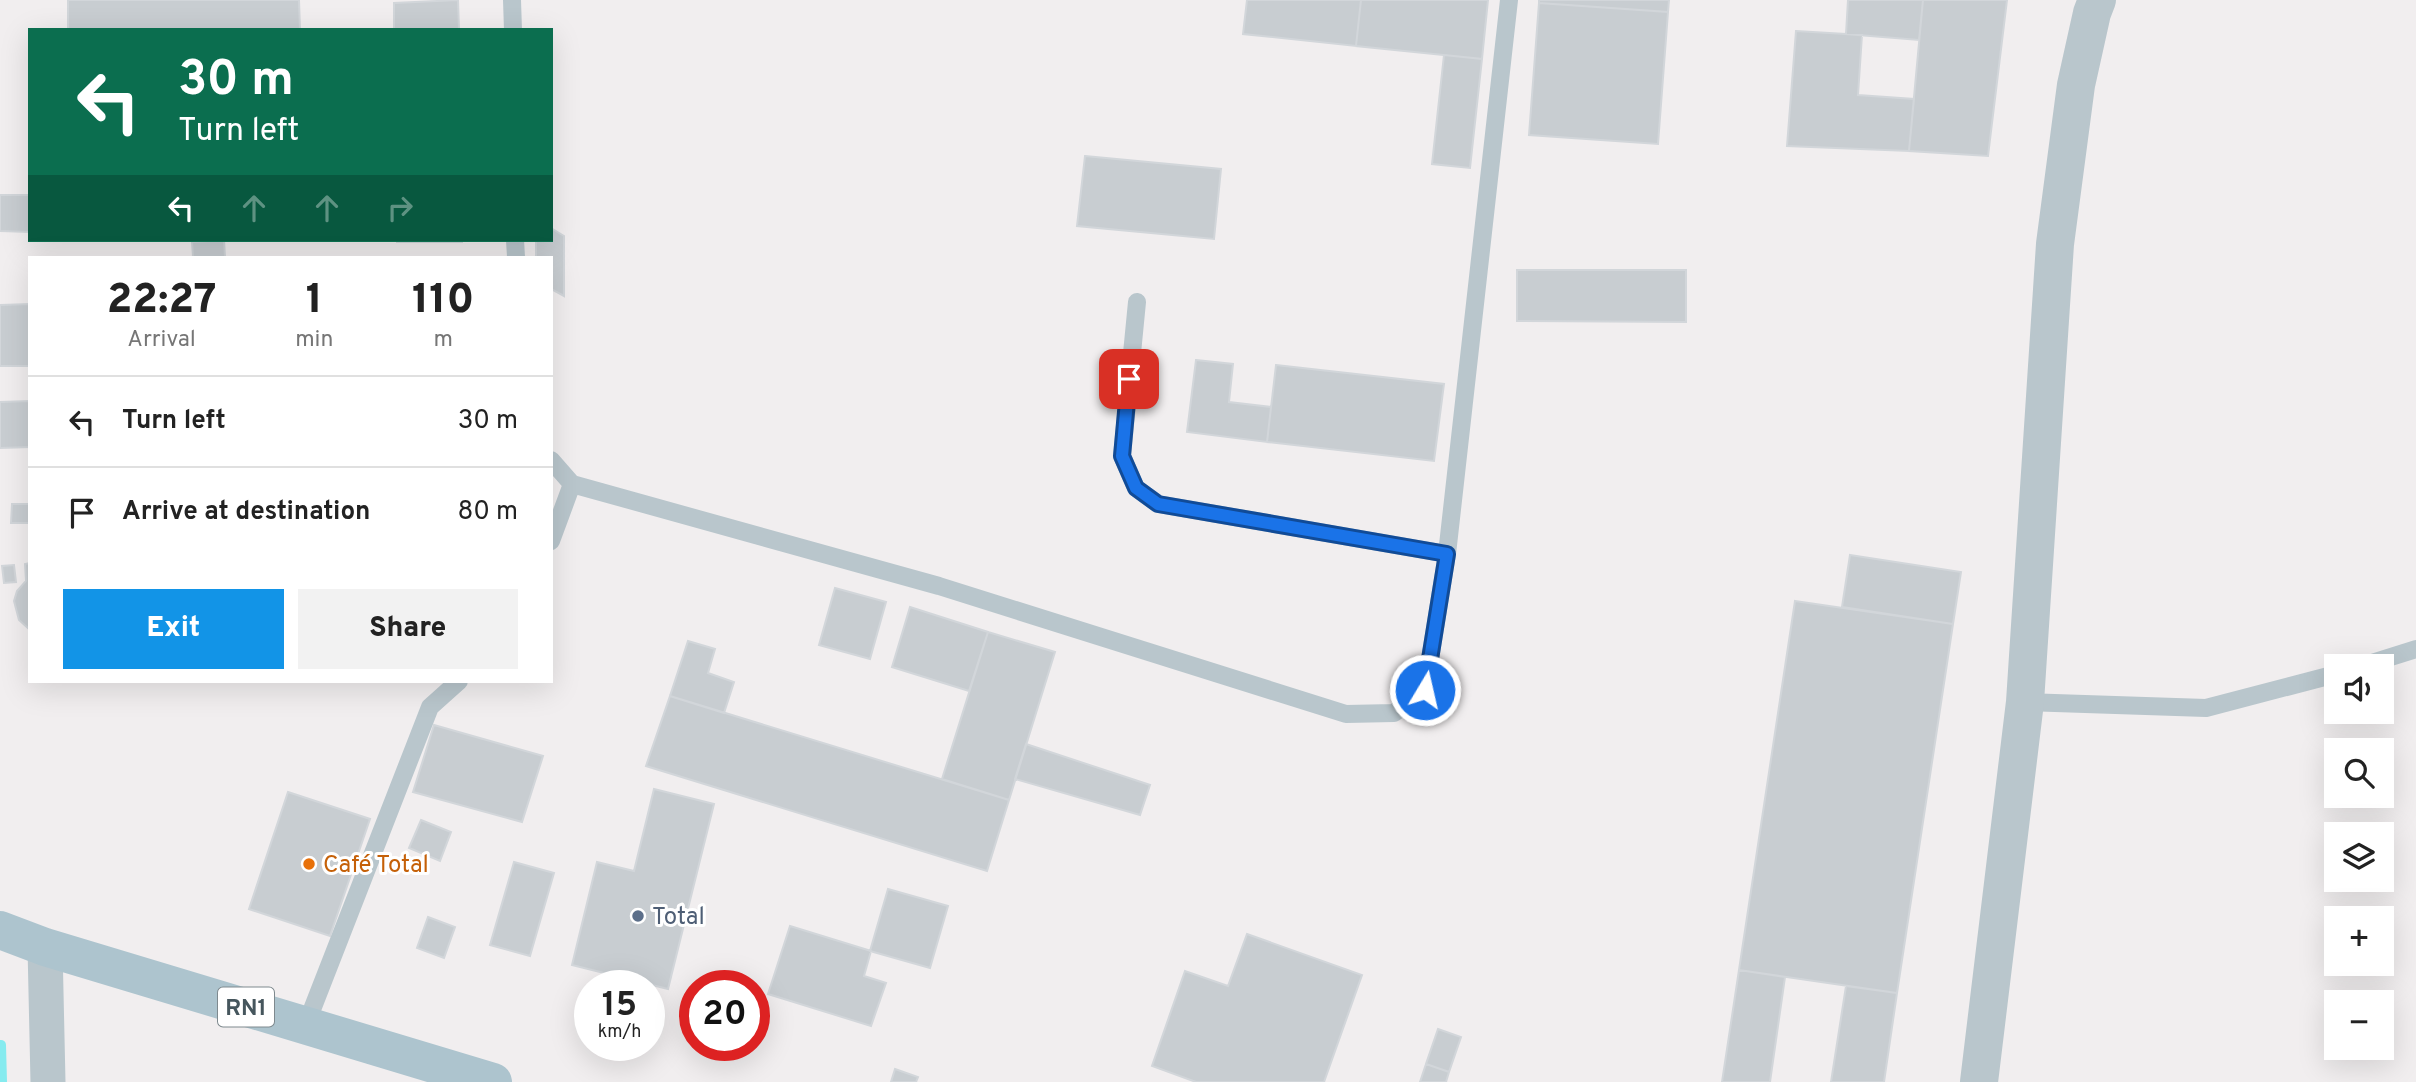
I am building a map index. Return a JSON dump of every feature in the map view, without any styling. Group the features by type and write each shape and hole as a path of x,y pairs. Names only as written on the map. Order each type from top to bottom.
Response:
{"main road":[{"name":"RN1","path":"0,930 45,947 493,1082"}],"street":[{"path":"1979,1082 2025,702 2055,244 2077,85 2097,0"},
{"path":"45,947 48,1082"}],"lane":[{"path":"512,0 513,28"},
{"path":"553,462 572,484 939,586 1346,714 1394,713 1425,690 1447,554 1509,0"},
{"path":"1137,302 1122,456 1136,488 1158,504 1447,554"},
{"path":"553,536 572,484"},
{"path":"2394,656 2416,649"},
{"path":"2025,702 2206,708 2324,677"},
{"path":"306,1025 430,707 457,683"}],"building":[{"path":"68,0 299,0 300,28 68,28"},
{"path":"458,0 459,28 394,28 394,3"},
{"path":"1247,0 1361,0 1356,46 1243,34"},
{"path":"1361,0 1488,0 1482,59 1356,46"},
{"path":"1539,0 1669,0 1668,12 1539,3"},
{"path":"1848,0 1923,0 1919,40 1846,34"},
{"path":"1923,0 2007,0 1988,156 1909,151"},
{"path":"1539,3 1668,12 1658,144 1529,135"},
{"path":"1796,31 1862,35 1858,95 1914,99 1909,151 1787,146"},
{"path":"1444,55 1482,59 1470,168 1432,164"},
{"path":"1085,156 1221,169 1214,239 1077,226"},
{"path":"0,195 28,195 28,232 0,231"},
{"path":"553,229 564,236 564,296 553,290 553,256 536,256 536,242 553,242"},
{"path":"192,242 224,242 225,256 193,256"},
{"path":"1517,270 1686,270 1686,322 1517,321"},
{"path":"28,304 28,366 0,366 0,305"},
{"path":"1196,360 1233,364 1229,402 1271,407 1267,442 1187,432"},
{"path":"1276,365 1444,384 1434,461 1267,442"},
{"path":"28,401 28,447 0,448 0,402"},
{"path":"12,504 28,504 28,523 11,523"},
{"path":"1850,555 1961,572 1953,624 1842,607"},
{"path":"28,563 28,628 19,620 14,601 17,591 26,581 25,564"},
{"path":"14,565 16,582 4,583 2,566"},
{"path":"835,588 886,602 870,659 819,645"},
{"path":"1795,601 1953,624 1897,993 1739,970"},
{"path":"910,607 988,632 969,691 892,667"},
{"path":"988,632 1055,652 1009,800 942,779"},
{"path":"688,641 715,649 708,673 734,682 724,713 670,696"},
{"path":"670,696 1009,800 987,871 646,766"},
{"path":"434,725 543,756 522,822 413,792"},
{"path":"1026,744 1150,785 1140,815 1015,779"},
{"path":"654,789 714,804 668,989 665,988 665,970 592,970 572,965 597,862 634,871"},
{"name":"Café Total","path":"288,792 370,819 330,936 249,909"},
{"path":"421,820 451,832 440,861 409,848"},
{"path":"514,862 554,873 530,956 490,945"},
{"path":"888,889 948,906 930,968 870,951"},
{"path":"428,917 455,927 444,958 417,948"},
{"path":"790,926 871,951 864,976 886,983 871,1026 770,995"},
{"path":"1247,934 1362,975 1324,1082 1196,1082 1152,1066 1185,971 1228,986"},
{"path":"1739,970 1785,977 1770,1082 1722,1082"},
{"path":"1846,986 1897,993 1884,1082 1831,1082"},
{"path":"1438,1029 1461,1037 1449,1072 1426,1064"},
{"path":"1426,1064 1449,1072 1446,1082 1420,1082"},
{"path":"895,1069 918,1077 916,1082 891,1082"}],"waterway":[{"path":"1,1045 2,1082"}],"place":[{"name":"Café Total","path":"309,864"},
{"name":"Total","path":"638,916"}],"route":[{"path":"1129,379 1122,456 1136,488 1158,504 1447,554 1425,690"}]}
